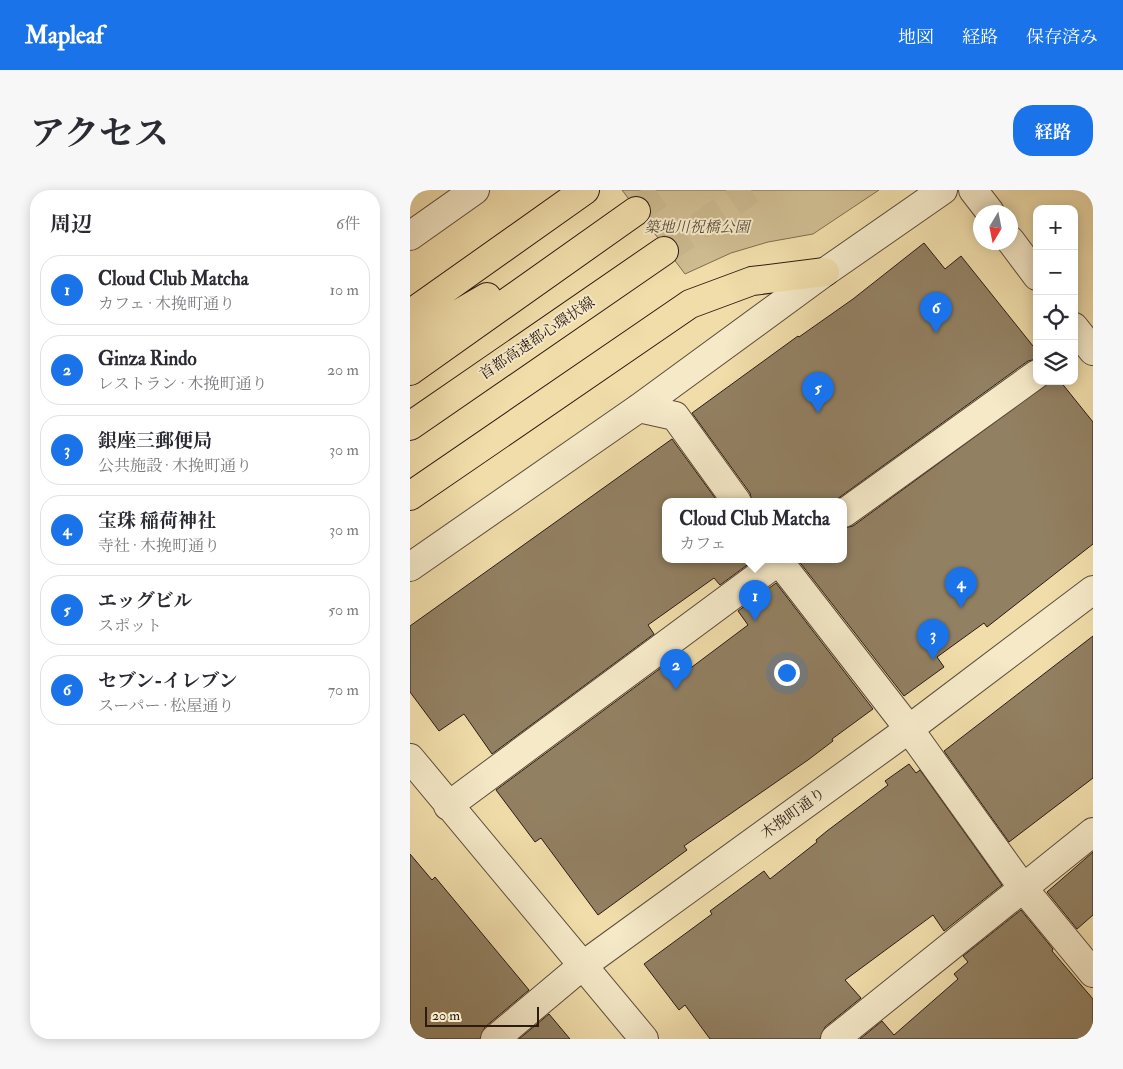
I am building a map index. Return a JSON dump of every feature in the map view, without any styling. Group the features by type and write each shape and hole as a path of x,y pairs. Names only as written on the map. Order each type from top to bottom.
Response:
{"highway":[{"path":"410,314 584,190"},
{"path":"410,342 636,211 410,371"},
{"name":"首都高速都心環状線","path":"410,426 664,251"},
{"path":"410,496 690,304 752,281 825,272"}],"street":[{"path":"410,236 475,190"},
{"path":"410,567 639,408 825,272 943,190"},
{"path":"973,190 985,205"},
{"path":"1018,250 1033,271"},
{"path":"1079,326 1093,351"},
{"path":"847,512 1033,377"},
{"path":"639,408 675,416 734,498"},
{"path":"448,806 775,563"},
{"path":"781,563 909,729 1023,888 1093,973"},
{"name":"木挽町通り","path":"495,1039 582,966 909,729 1093,590"},
{"path":"410,758 448,806 644,1039"},
{"path":"835,1039 1093,832"}],"green space":[{"name":"築地川祝橋公園","path":"622,190 879,190 813,234 768,242 731,253 685,274"}],"building":[{"path":"924,243 945,269 961,256 1033,346 1033,360 1028,361 839,498 751,498 750,493 692,413 853,299"},
{"path":"1046,385 1063,385 1093,422 1093,544 987,627 984,623 937,657 944,667 904,696 800,563 847,563 847,527 853,526"},
{"path":"672,439 715,498 662,498 662,563 750,563 720,585 714,578 648,625 654,634 492,754 464,714 439,731 410,692 410,626"},
{"path":"776,583 873,709 832,739 833,741 808,760 684,846 687,850 598,915 541,838 535,842 496,790 673,659 684,673 748,625 738,611"},
{"path":"1093,636 1093,778 1009,842 944,751"},
{"path":"909,764 916,773 920,770 1002,885 944,931 933,915 845,980 861,998 825,1027 820,1039 710,1039 685,1005 679,1010 644,964 712,914 710,911 764,871 770,879 817,842 816,840 827,831 888,785 885,781"},
{"path":"1093,852 1093,915 1077,929 1047,892"},
{"path":"410,854 432,880 435,877 529,990 485,1027 480,1039 410,1039"},
{"path":"1021,910 1053,949 1052,951 1093,999 1093,1039 860,1039 882,1021 894,1035 958,979 954,974 968,962 963,956"},
{"path":"549,1014 570,1039 519,1039"}],"tunnel":[{"path":"636,211 665,190"},
{"path":"664,251 751,190"}],"place":[{"name":"セブン-イレブン","path":"936,333"},
{"name":"エッグビル","path":"818,413"},
{"name":"宝珠 稲荷神社","path":"961,608"},
{"name":"Cloud Club Matcha","path":"755,621"},
{"name":"銀座三郵便局","path":"933,660"},
{"name":"Ginza Rindo","path":"676,690"}]}
